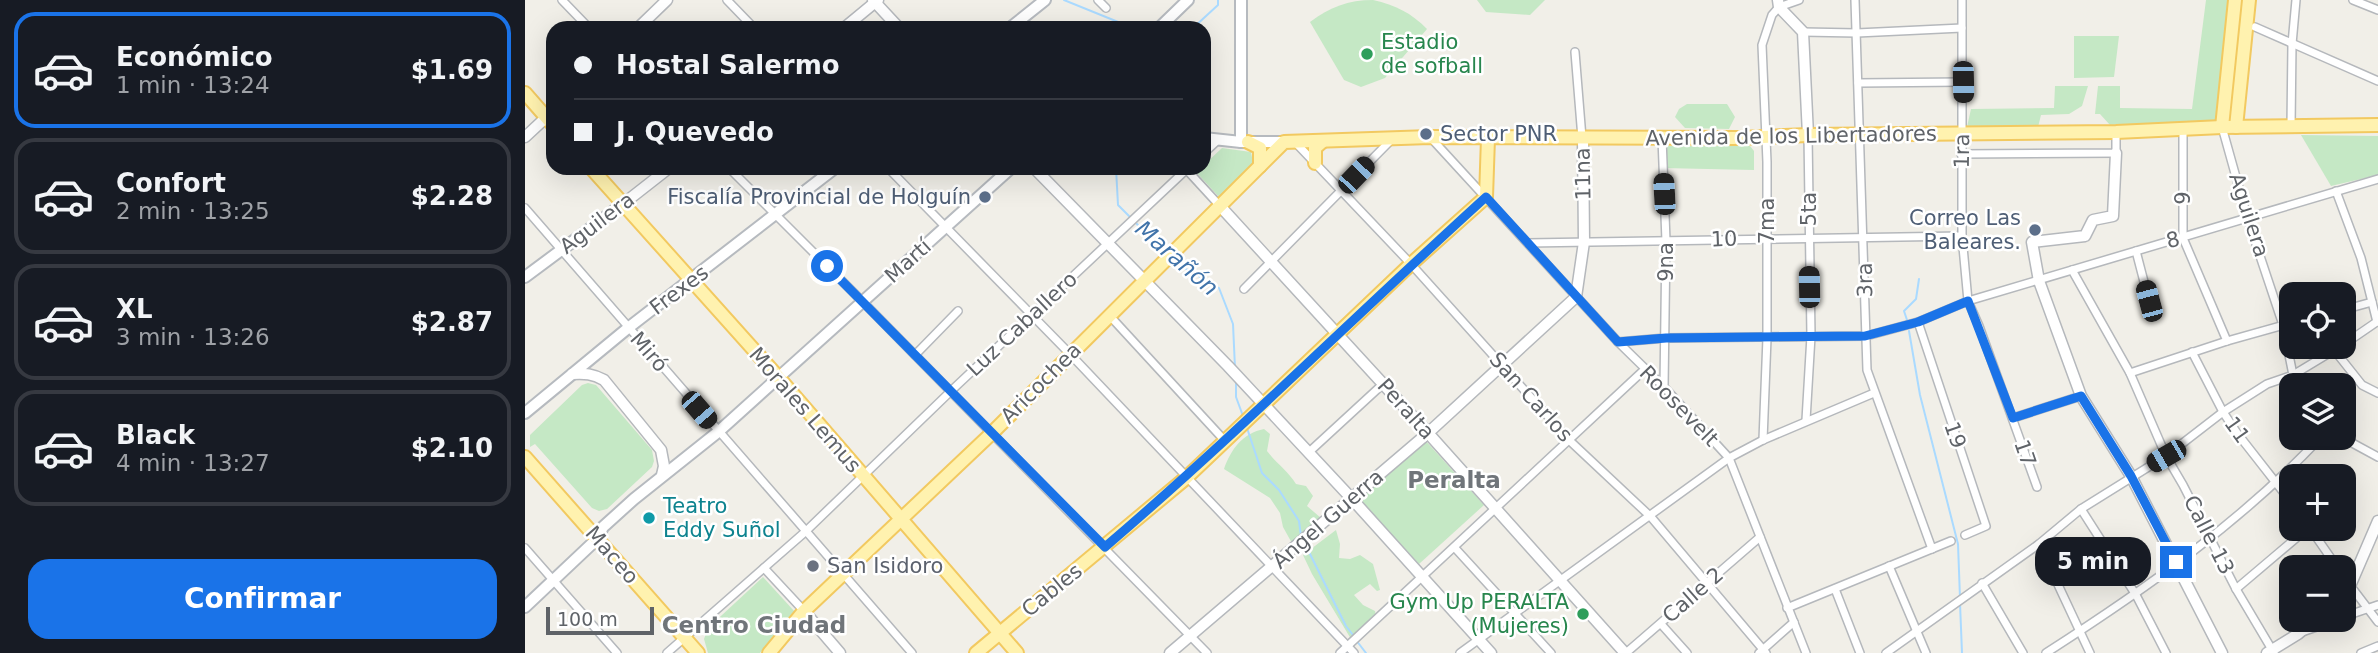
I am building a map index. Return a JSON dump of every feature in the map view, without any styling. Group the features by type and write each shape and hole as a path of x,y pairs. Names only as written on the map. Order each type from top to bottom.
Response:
{"main road":[{"path":"1019,21 1045,0"},
{"path":"1166,21 1187,0"},
{"path":"1241,0 1245,142 1260,148 1260,166"},
{"path":"2222,127 2235,0"},
{"path":"2236,127 2249,0"},
{"path":"525,93 546,113"},
{"name":"Avenida de los Libertadores","path":"1211,139 1289,142 1430,137 1765,137 2378,125"},
{"path":"1486,197 1488,138"},
{"path":"1315,163 1315,148 1323,141"},
{"name":"Aricochea","path":"768,653 804,611 992,433 1260,166 1289,142"},
{"name":"Morales Lemus","path":"597,175 1017,653"},
{"name":"Frexes","path":"525,413 628,328 826,175"},
{"name":"Martí","path":"525,607 597,539 603,527 779,379 1003,175"},
{"name":"Cables","path":"976,653 1186,478 1411,264 1486,197"},
{"name":"Aguilera","path":"525,277 623,204"},
{"name":"Maceo","path":"525,457 698,653"},
{"path":"577,514 597,525 609,522"}],"street":[{"path":"562,0 582,21"},
{"path":"645,21 667,0"},
{"path":"727,0 747,21"},
{"path":"1098,0 1106,8"},
{"path":"1799,0 1779,4 1803,33 1962,28"},
{"name":"3ra","path":"1855,0 1867,370 1932,549"},
{"name":"1ra","path":"1962,0 1962,236 1968,301"},
{"path":"2291,126 2292,44 2296,0"},
{"path":"2353,0 2378,10"},
{"path":"851,21 875,1 893,21"},
{"name":"7ma","path":"1763,440 1767,238 1762,45 1772,15 1779,4"},
{"path":"2255,27 2378,81"},
{"name":"5ta","path":"1803,33 1808,135 1811,336 1806,420"},
{"name":"11na","path":"1576,52 1583,139 1584,242 1576,297"},
{"path":"1858,83 1963,82"},
{"path":"525,137 546,122"},
{"name":"Aguilera","path":"2222,127 2248,220 2279,303"},
{"name":"9","path":"2183,129 2183,238 2227,341"},
{"path":"2116,132 2113,216 2093,220 2085,236 2032,242 2039,280 2081,396 2131,476 2223,653"},
{"name":"Roosevelt","path":"1430,137 1576,297 1729,458 1806,653"},
{"path":"1244,289 1392,138"},
{"name":"9na","path":"1662,138 1667,241 1664,387"},
{"path":"1211,146 1218,140"},
{"name":"San Carlos","path":"1289,142 1315,163 1411,264 1570,441 1651,517 1708,583 1762,652"},
{"path":"1961,154 2116,153"},
{"name":"Aguilera","path":"623,204 660,175"},
{"path":"736,175 1207,653"},
{"path":"895,175 1070,354 1351,650"},
{"path":"1041,175 1247,387 1260,410 1308,453 1352,499 1491,653"},
{"name":"Luz Caballero","path":"667,653 805,531 1181,175"},
{"name":"Peralta","path":"1192,175 1625,653"},
{"name":"8","path":"1618,342 1666,338 1865,336 1918,322 1968,301 2248,220 2378,179"},
{"path":"2336,191 2361,258 2378,322 2356,337"},
{"name":"Miró","path":"525,208 912,653"},
{"name":"10","path":"1528,243 1962,236"},
{"path":"2136,251 2149,301"},
{"name":"Calle 13","path":"2072,270 2130,373 2166,456 2271,652"},
{"name":"Ángel Guerra","path":"1170,653 1428,433 1576,297"},
{"name":"17","path":"1968,301 2038,487"},
{"path":"2356,306 2372,302"},
{"path":"915,355 958,311"},
{"path":"1109,315 1226,442"},
{"name":"19","path":"1918,322 1986,526 1965,535"},
{"path":"2130,373 2279,326"},
{"name":"11","path":"2192,352 2223,412 2279,486"},
{"path":"2295,373 2320,359"},
{"path":"2347,359 2362,385 2378,393"},
{"path":"1340,653 1351,650 1367,630 1644,370"},
{"path":"572,374 595,375 604,380 661,450 664,466 662,475"},
{"path":"1887,653 2039,544 2081,509 2166,456 2223,412 2279,379"},
{"path":"1308,453 1383,384"},
{"path":"1460,653 1729,458 1806,420 1874,393"},
{"path":"2013,418 2081,396"},
{"path":"2356,445 2378,457"},
{"path":"2046,653 2136,595 2211,538 2276,482 2308,450"},
{"path":"2081,509 2136,595 2166,653"},
{"path":"2356,569 2378,521"},
{"name":"Calle 2","path":"1625,653 1760,537"},
{"path":"1787,608 1951,541"},
{"path":"2236,589 2293,541"},
{"path":"2039,544 2090,653"},
{"path":"525,548 617,653"},
{"path":"1455,548 1551,653"},
{"path":"1889,566 1926,653"},
{"path":"764,568 840,653"},
{"path":"1982,583 2023,653"},
{"path":"1835,589 1860,653"},
{"path":"2356,597 2378,622"},
{"path":"2356,612 2378,605"},
{"path":"1762,652 1794,622"},
{"path":"698,653 696,636 702,623"},
{"path":"1661,624 1687,653"},
{"path":"2271,652 2300,632"},
{"path":"2298,634 2304,632"},
{"path":"2361,653 2378,646"}],"green space":[{"name":"Estadio de sofball","path":"1373,0 1403,10 1427,29 1385,78 1361,87 1344,80 1310,22 1340,5"},
{"path":"1477,0 1545,0 1530,15 1486,12"},
{"path":"2206,0 2231,0 2219,121 2110,125 2100,114 2095,114 2098,86 2120,86 2120,108 2192,109"},
{"path":"2074,36 2119,36 2114,77 2074,78"},
{"path":"2055,86 2088,86 2082,106 2069,114 2041,115 2038,127 1967,127 1971,109 2054,108"},
{"path":"1687,104 1727,104 1735,117 1729,129 1685,128 1675,117 1679,109"},
{"path":"2301,135 2378,136 2378,175 2331,186"},
{"path":"1662,146 1750,146 1754,151 1754,170 1662,168"},
{"path":"1222,148 1251,152 1253,163 1219,197 1199,175 1211,175 1211,158"},
{"path":"582,385 596,385 652,450 654,461 652,467 607,509 599,511 592,508 535,444 530,447 530,435"},
{"path":"1264,429 1270,434 1267,451 1296,484 1306,486 1313,496 1307,506 1321,518 1293,545 1283,527 1280,513 1270,498 1224,469 1230,455 1244,438"},
{"path":"1424,439 1484,505 1419,564 1358,498"},
{"path":"1336,530 1340,544 1339,558 1350,559 1360,555 1373,564 1380,590 1377,591 1370,584 1354,595 1363,605 1375,611 1376,617 1351,639 1303,555"},
{"path":"763,577 795,612 760,653 708,653 704,639 708,628"}],"waterway":[{"name":"Marañón","path":"1064,0 1116,21"},
{"path":"1201,21 1218,5 1218,0"},
{"name":"Marañón","path":"1116,175 1118,205 1131,218"},
{"name":"Marañón","path":"1135,222 1165,253"},
{"name":"Marañón","path":"1174,262 1219,288 1233,324 1235,368"},
{"path":"1907,320 1904,311 1916,299 1919,279"},
{"path":"1909,331 1920,395 1958,544 1960,598"},
{"name":"Marañón","path":"1236,381 1236,397 1243,416"},
{"name":"Marañón","path":"1247,428 1262,473 1279,490 1299,521 1301,536"},
{"name":"Marañón","path":"1305,544 1353,635"},
{"path":"1960,603 1962,653"},
{"name":"Marañón","path":"1356,640 1366,653"}],"place":[{"name":"Estadio de sofball","path":"1367,54"},
{"name":"Sector PNR","path":"1426,134"},
{"name":"Fiscalía Provincial de Holguín","path":"985,197"},
{"name":"Correo Las Baleares.","path":"2035,230"},
{"name":"Teatro Eddy Suñol","path":"649,518"},
{"name":"San Isidoro","path":"813,566"},
{"name":"Gym Up PERALTA (Mujeres)","path":"1583,614"}],"district":[{"name":"Peralta","path":"1454,480"},
{"name":"Centro Ciudad","path":"754,625"}],"route":[{"path":"827,266 1105,547 1186,478 1411,264 1486,197 1618,342 1666,338 1865,336 1918,322 1968,301 2013,418 2081,396 2131,476 2176,562"}]}
